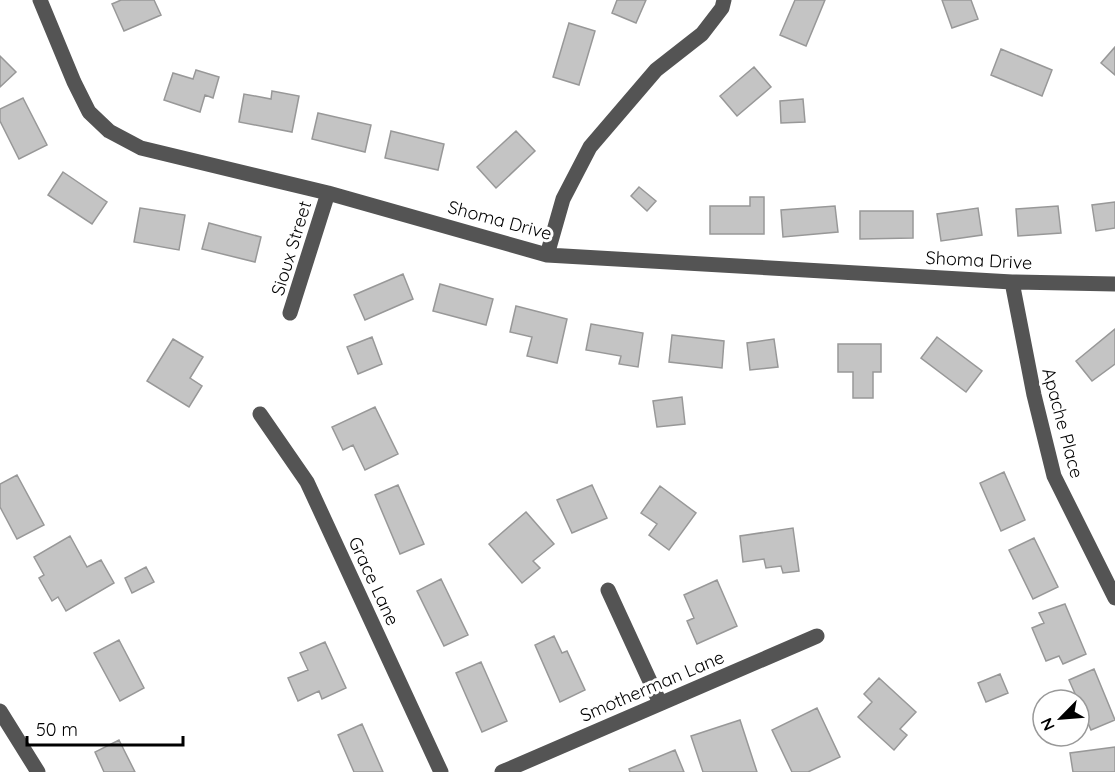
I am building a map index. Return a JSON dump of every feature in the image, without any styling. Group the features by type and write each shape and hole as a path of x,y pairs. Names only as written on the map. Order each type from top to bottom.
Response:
{"street":[{"name":"Shoma Drive","path":"40,0 89,112 109,131 141,148 328,193 547,255 1012,282 1115,284"},
{"path":"547,255 563,199 590,147 656,69 702,34 722,8 724,0"},
{"name":"Sioux Street","path":"290,314 328,193"},
{"name":"Apache Place","path":"1012,282 1034,395 1054,476 1115,598"},
{"name":"Grace Lane","path":"260,414 307,482 441,772"},
{"path":"608,590 660,704"},
{"name":"Smotherman Lane","path":"502,772 817,636"},
{"path":"0,711 38,772"}],"building":[{"path":"121,0 154,0 161,15 124,31 112,4"},
{"path":"617,0 646,0 636,23 612,13"},
{"path":"795,0 825,0 806,46 780,35"},
{"path":"942,0 971,0 978,19 952,28"},
{"path":"569,23 595,31 579,85 553,77"},
{"path":"1115,47 1115,75 1101,63"},
{"path":"1001,49 1052,70 1042,96 991,75"},
{"path":"0,56 16,72 0,87"},
{"path":"754,67 771,87 737,116 720,96"},
{"path":"196,70 219,77 213,98 205,95 200,112 164,100 173,73 193,79"},
{"path":"272,91 299,96 292,132 239,122 244,94 271,99"},
{"path":"23,98 47,145 19,159 0,121 0,109"},
{"path":"803,99 805,122 781,123 780,101"},
{"path":"318,113 371,125 365,152 312,139"},
{"path":"391,131 444,144 438,170 385,158"},
{"path":"516,131 535,151 496,188 477,167"},
{"path":"63,172 107,202 92,224 48,195"},
{"path":"639,187 656,201 647,211 631,196"},
{"path":"750,197 764,197 764,234 710,234 710,206 750,206"},
{"path":"1115,202 1115,228 1096,231 1092,205"},
{"path":"835,206 838,232 783,237 781,210"},
{"path":"1058,206 1061,233 1018,236 1016,209"},
{"path":"140,208 185,215 179,250 134,242"},
{"path":"978,208 982,235 941,241 937,214"},
{"path":"860,211 913,211 913,238 860,239"},
{"path":"209,223 261,237 255,262 202,249"},
{"path":"403,274 413,299 365,320 354,295"},
{"path":"440,284 493,299 486,325 433,311"},
{"path":"516,306 567,319 557,363 527,356 532,337 510,332"},
{"path":"591,324 643,333 638,367 619,364 621,356 586,350"},
{"path":"1115,329 1115,364 1092,381 1076,361"},
{"path":"672,335 724,341 722,368 669,362"},
{"path":"372,337 382,364 358,374 347,347"},
{"path":"937,337 982,371 966,392 921,358"},
{"path":"173,339 203,357 190,378 202,386 189,407 147,381"},
{"path":"774,339 778,367 750,370 747,343"},
{"path":"838,344 881,344 881,372 873,372 873,398 853,398 853,372 838,372"},
{"path":"682,397 685,424 657,427 653,401"},
{"path":"375,407 398,454 365,470 353,445 343,450 332,427"},
{"path":"1004,472 1025,520 1001,531 980,483"},
{"path":"17,475 44,525 17,539 0,507 0,484"},
{"path":"398,485 424,544 400,554 375,495"},
{"path":"592,485 607,518 572,533 557,500"},
{"path":"660,486 696,513 669,550 649,535 657,524 641,513"},
{"path":"526,512 554,544 533,561 540,568 522,583 489,544"},
{"path":"793,528 799,571 783,573 781,566 766,568 764,559 743,562 740,536"},
{"path":"70,536 87,567 101,560 114,583 66,611 58,597 52,601 39,578 44,575 34,557"},
{"path":"1034,538 1058,587 1033,599 1009,550"},
{"path":"146,567 154,582 132,593 125,578"},
{"path":"441,579 468,635 444,646 417,591"},
{"path":"717,580 737,626 697,644 687,621 694,618 684,595"},
{"path":"1065,604 1086,654 1063,664 1059,656 1046,661 1032,628 1044,623 1039,613"},
{"path":"554,636 562,653 567,651 585,690 560,702 535,645"},
{"path":"119,640 144,688 120,701 94,653"},
{"path":"325,642 346,688 322,699 319,691 298,701 288,678 308,670 300,653"},
{"path":"481,662 507,721 482,732 456,673"},
{"path":"1094,669 1115,720 1091,730 1091,688 1073,688 1069,680"},
{"path":"1000,674 1008,693 986,702 978,683"},
{"path":"879,678 916,712 900,729 907,735 894,750 858,717 872,702 864,694"},
{"path":"817,708 840,757 808,772 792,772 772,730"},
{"path":"740,720 757,772 703,772 691,736"},
{"path":"362,724 383,772 354,772 338,735"},
{"path":"119,740 135,772 104,772 95,752"},
{"path":"1115,747 1115,772 1073,772 1070,753"},
{"path":"675,750 684,772 630,772 629,769"}]}
